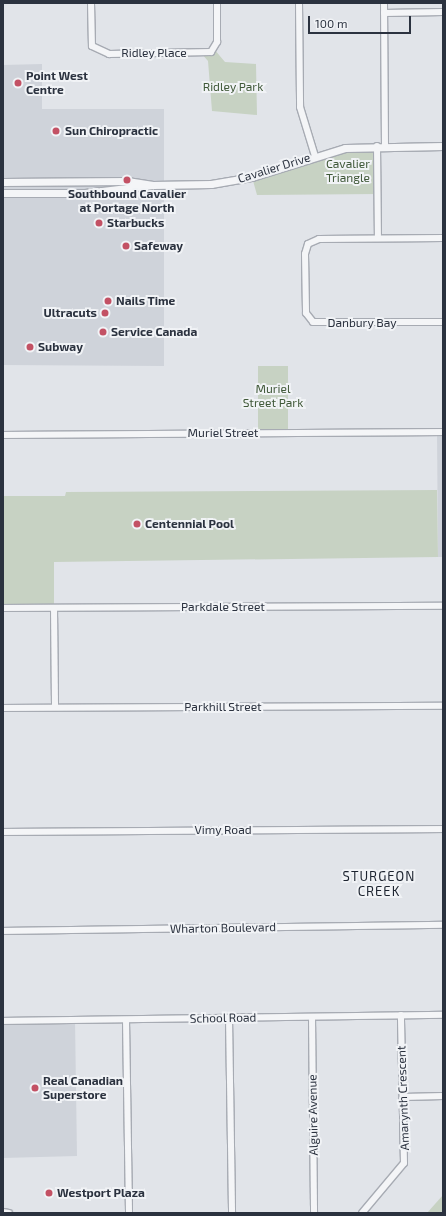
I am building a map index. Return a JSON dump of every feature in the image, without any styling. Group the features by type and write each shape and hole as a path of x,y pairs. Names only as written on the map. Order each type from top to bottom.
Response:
{"street":[{"name":"Ridley Place","path":"91,3 92,46 109,54 211,52 217,42 217,3"},
{"path":"299,3 300,107 315,156"},
{"path":"378,238 384,3"},
{"path":"384,12 443,12"},
{"name":"Cavalier Drive","path":"3,193 85,194 153,185 222,183 345,148 381,146 443,146"},
{"name":"Cavalier Drive","path":"3,182 127,181 153,185"},
{"name":"Danbury Bay","path":"443,238 319,239 308,244 305,254 306,306 310,320 320,323 443,322"},
{"name":"Muriel Street","path":"3,435 443,432"},
{"name":"Parkdale Street","path":"3,608 443,606"},
{"path":"54,608 55,707"},
{"name":"Parkhill Street","path":"3,708 443,706"},
{"name":"Vimy Road","path":"3,832 443,828"},
{"name":"Wharton Boulevard","path":"3,931 443,925"},
{"name":"Amarynth Crescent","path":"362,1213 404,1163 401,1015"},
{"name":"School Road","path":"3,1021 443,1015"},
{"name":"Alguire Avenue","path":"312,1017 314,1213"},
{"path":"229,1018 232,1213"},
{"path":"126,1020 129,1213"},
{"path":"403,1097 443,1096"},
{"path":"3,1212 9,1213"}],"shaded area":[{"path":"42,64 42,109 164,109 164,366 3,365 3,65"},
{"path":"437,432 443,432 443,557 438,557"},
{"path":"75,1020 77,1156 3,1158 3,1021"}],"green space":[{"name":"Ridley Park","path":"214,49 225,62 256,64 257,115 212,111 208,61 201,53"},
{"name":"Cavalier Triangle","path":"377,146 378,194 257,195 252,177 315,156"},
{"name":"Muriel Street Park","path":"258,366 288,366 288,433 258,433"},
{"path":"437,490 438,557 54,562 54,608 3,608 3,496 65,496 66,492"},
{"path":"443,1195 443,1213 427,1213"}],"place":[{"name":"Point West Centre","path":"18,83"},
{"name":"Sun Chiropractic","path":"56,131"},
{"name":"Southbound Cavalier at Portage North","path":"127,180"},
{"name":"Starbucks","path":"99,223"},
{"name":"Safeway","path":"126,246"},
{"name":"Nails Time","path":"108,301"},
{"name":"Ultracuts","path":"105,313"},
{"name":"Service Canada","path":"103,332"},
{"name":"Subway","path":"30,347"},
{"name":"Centennial Pool","path":"137,524"},
{"name":"Real Canadian Superstore","path":"35,1088"},
{"name":"Westport Plaza","path":"49,1193"}],"district":[{"name":"STURGEON CREEK","path":"379,884"}]}
